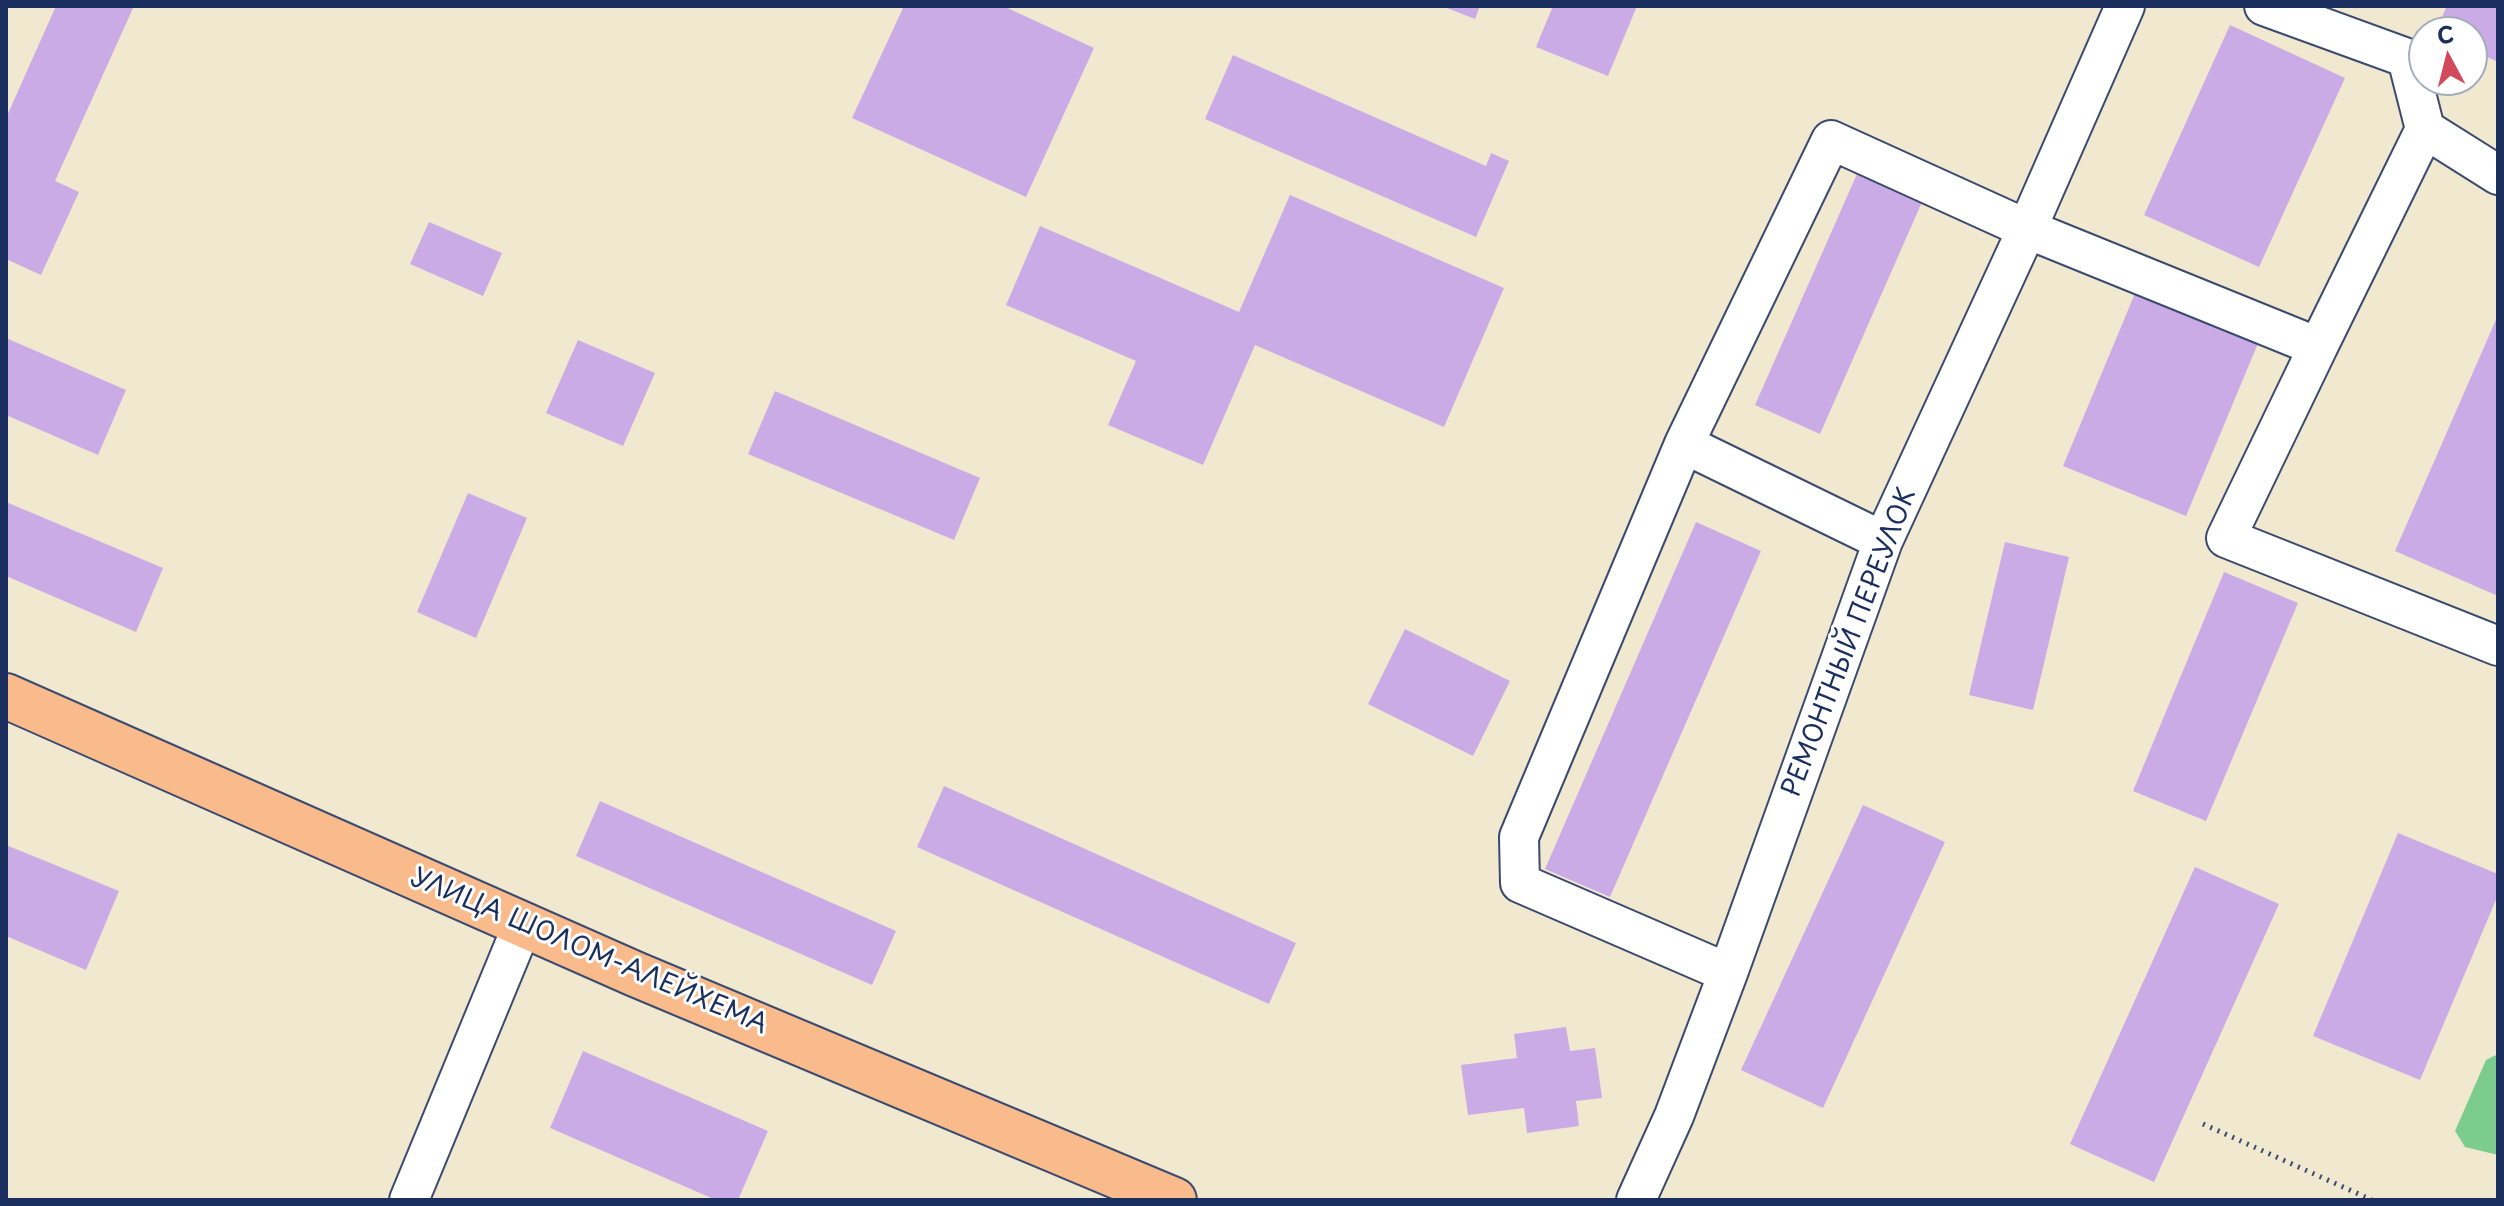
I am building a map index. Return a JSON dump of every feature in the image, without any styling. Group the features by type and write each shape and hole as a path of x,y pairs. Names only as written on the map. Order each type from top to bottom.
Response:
{"main road":[{"name":"УЛИЦА ШОЛОМ-АЛЕЙХЕМА","path":"6,696 635,974 1174,1200"}],"street":[{"name":"РЕМОНТНЫЙ ПЕРЕУЛОК","path":"1636,1200 1674,1116 1728,973 1883,541 2027,229 2125,6"},
{"path":"2264,6 2407,58 2425,129 2226,538 2498,646"},
{"path":"2425,129 2498,175"},
{"path":"1728,973 1520,883 1519,837 1684,444 1831,140 2027,229 2318,347"},
{"path":"1684,444 1883,541"},
{"path":"409,1200 523,924"}],"path":[{"path":"2203,1124 2372,1200"}],"green space":[{"path":"2498,1054 2498,1155 2465,1147 2455,1131 2486,1060"}],"building":[{"path":"56,6 134,6 55,181 79,192 41,275 6,259 6,118"},
{"path":"904,6 1003,6 1094,48 1026,197 852,118"},
{"path":"1442,6 1480,6 1475,19"},
{"path":"1553,6 1637,6 1608,76 1536,47"},
{"path":"2447,6 2498,6 2498,62 2488,57 2488,16 2442,16"},
{"path":"2230,25 2345,78 2259,267 2144,215"},
{"path":"1233,55 1486,166 1491,153 1509,161 1476,237 1205,119"},
{"path":"1857,174 1922,202 1820,434 1755,405"},
{"path":"1290,195 1504,288 1444,427 1255,345 1203,465 1108,425 1136,361 1006,305 1040,226 1239,312"},
{"path":"429,222 502,253 483,296 410,264"},
{"path":"2136,291 2259,341 2186,516 2063,466"},
{"path":"2498,315 2498,596 2395,551"},
{"path":"6,338 126,390 98,455 6,415"},
{"path":"578,340 655,373 623,446 546,413"},
{"path":"775,391 980,478 954,540 748,454"},
{"path":"468,493 527,518 476,638 417,612"},
{"path":"6,502 163,568 136,632 6,576"},
{"path":"1696,522 1761,551 1610,897 1545,869"},
{"path":"2005,542 2069,557 2033,710 1969,695"},
{"path":"2224,572 2298,603 2206,821 2133,791"},
{"path":"1405,629 1510,681 1473,756 1368,704"},
{"path":"944,786 1296,943 1269,1004 917,847"},
{"path":"600,801 896,931 872,985 576,856"},
{"path":"1863,805 1945,842 1823,1108 1741,1070"},
{"path":"2398,833 2498,874 2498,895 2420,1080 2313,1036"},
{"path":"6,845 119,891 86,970 6,936"},
{"path":"2195,867 2279,904 2154,1182 2070,1144"},
{"path":"1566,1027 1570,1051 1595,1048 1602,1098 1576,1101 1579,1126 1527,1133 1524,1108 1468,1115 1461,1065 1517,1058 1514,1034"},
{"path":"583,1051 768,1131 738,1200 716,1200 550,1128"}]}
